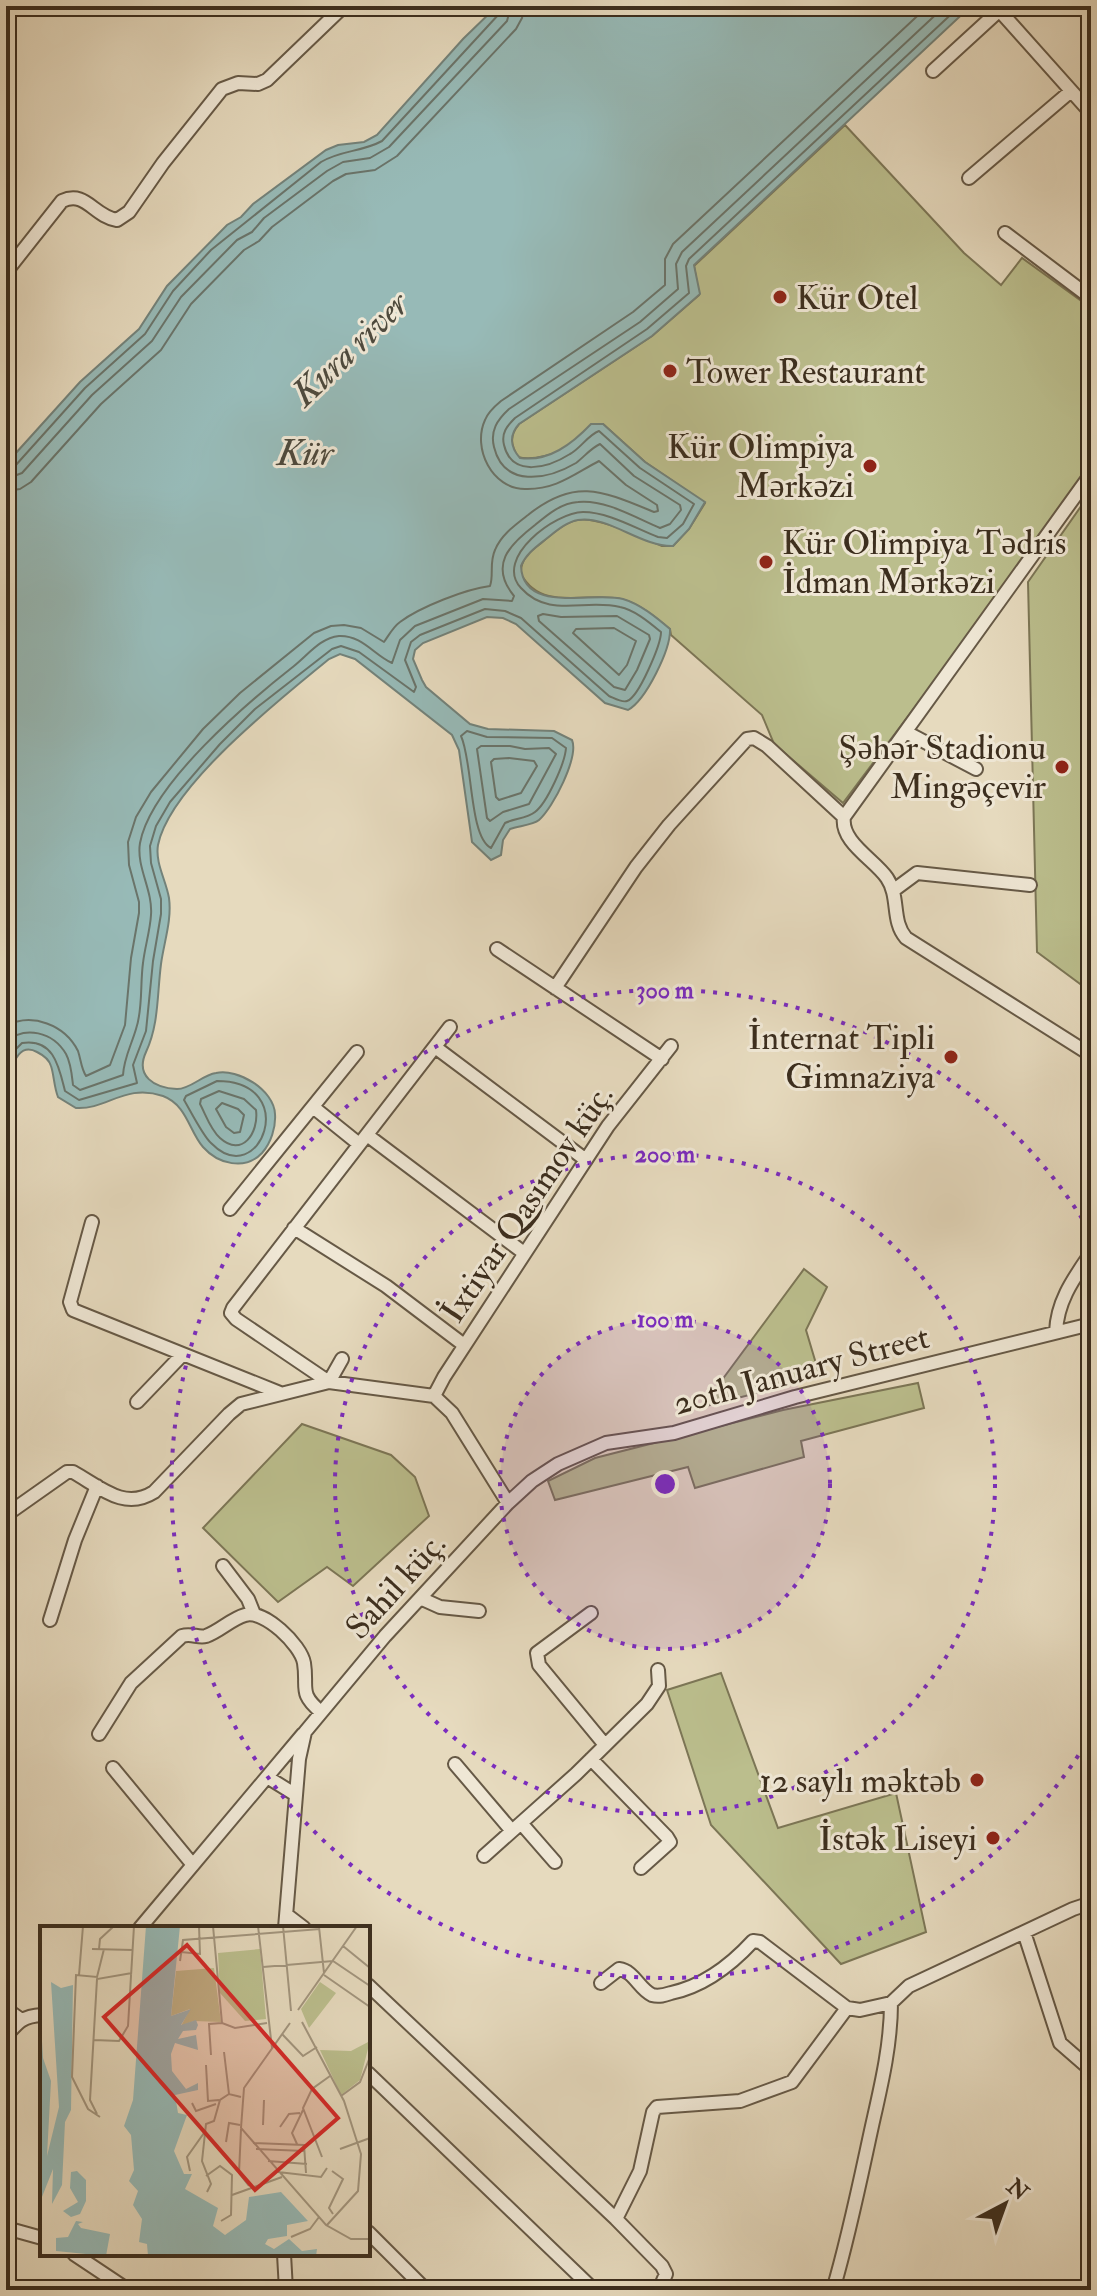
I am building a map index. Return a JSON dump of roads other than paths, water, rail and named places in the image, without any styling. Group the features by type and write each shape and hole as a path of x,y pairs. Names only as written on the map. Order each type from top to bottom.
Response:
{"street":[{"path":"6,272 62,201 72,196 79,197 108,218 117,220 129,212 163,163 222,89 238,83 258,84 267,80 344,6"},
{"path":"933,71 1001,8 1091,113"},
{"path":"969,178 1071,91"},
{"path":"1005,233 1091,298"},
{"path":"1091,474 844,817 843,825 847,834 886,876 894,890 898,929 906,938 1091,1055"},
{"path":"906,732 976,769"},
{"path":"555,988 636,867 669,825 747,739 754,738 767,746 844,817"},
{"path":"894,890 917,873 1030,885"},
{"path":"497,949 662,1059"},
{"path":"329,1382 231,1313 450,1027"},
{"name":"İxtiyar Qasımov küç.","path":"434,1396 464,1345 615,1117 671,1046"},
{"path":"435,1047 586,1160"},
{"path":"230,1209 357,1052"},
{"path":"313,1107 524,1253"},
{"path":"92,1222 70,1302 73,1310 280,1393"},
{"path":"294,1228 386,1286 464,1345"},
{"path":"1056,1332 1057,1311 1062,1299 1091,1253"},
{"name":"20th January Street","path":"532,1481 558,1464 606,1443 674,1433 795,1397 1091,1324"},
{"path":"137,1402 182,1355"},
{"path":"329,1382 342,1359"},
{"path":"6,1515 67,1472 73,1472 124,1500 140,1500 154,1492 241,1404 329,1382 434,1396 452,1413 508,1503"},
{"name":"Sahil küç.","path":"142,1926 420,1598 532,1481"},
{"path":"50,1620 75,1540 97,1486"},
{"path":"223,1566 248,1599 254,1614 293,1642 304,1662 304,1694 321,1712"},
{"path":"420,1598 440,1607 479,1611"},
{"path":"591,1613 537,1653 536,1658 605,1745"},
{"path":"99,1734 131,1683 182,1636 201,1637 254,1614"},
{"path":"484,1856 591,1759 656,1693 658,1670"},
{"name":"Sahil küç.","path":"286,1921 299,1759 305,1732"},
{"path":"591,1759 670,1842 641,1868"},
{"path":"455,1764 555,1862"},
{"path":"113,1768 193,1865"},
{"path":"267,1777 296,1795"},
{"path":"601,1983 619,1969 626,1970 651,1994 660,1996 692,1989 704,1983 753,1941 760,1942 847,2008 860,2010 891,2003 909,1986 1091,1903"},
{"path":"1024,1932 1060,2043 1091,2070"},
{"path":"370,1987 662,2266 666,2274 659,2290"},
{"path":"833,2290 855,2208 879,2095 889,2043 891,2003"},
{"path":"616,2219 640,2171 653,2112 657,2107 740,2101 792,2082 847,2008"},
{"path":"6,2009 20,2019"},
{"path":"6,2036 20,2019 40,2015"},
{"path":"370,2075 594,2290"},
{"path":"6,2228 40,2237"},
{"path":"370,2234 426,2290"},
{"path":"77,2256 128,2290"},
{"path":"284,2256 286,2290"}],"water":[{"name":"Kür","path":"497,6 971,6 694,265 700,294 652,336 516,428 512,437 514,450 520,458 531,459 559,450 591,424 603,424 645,462 705,502 689,529 673,546 649,542 601,522 578,520 561,528 539,545 528,554 521,566 525,581 534,591 562,598 623,599 642,608 670,629 656,673 642,696 628,710 605,703 516,624 503,618 487,617 423,643 415,650 413,659 426,687 470,724 488,729 554,731 572,740 568,770 545,814 533,823 510,829 503,840 501,855 491,860 472,842 459,750 452,735 355,659 340,654 329,659 230,744 183,796 167,821 157,852 169,898 169,914 155,1020 143,1068 154,1083 169,1088 182,1088 211,1074 225,1072 244,1077 262,1089 275,1114 270,1140 255,1159 232,1163 209,1153 198,1141 183,1112 163,1096 138,1093 87,1108 76,1108 58,1097 47,1059 30,1050 25,1050 16,1058 6,1082 6,464 80,382 139,329 167,286 227,225 326,150 338,145 364,142 377,135 463,39"}],"place":[{"name":"Kür Otel","path":"780,297"},
{"name":"Tower Restaurant","path":"670,371"},
{"name":"Kür Olimpiya Mərkəzi","path":"870,466"},
{"name":"Kür Olimpiya Tədris İdman Mərkəzi","path":"766,562"},
{"name":"Şəhər Stadionu Mingəçevir","path":"1062,767"},
{"name":"İnternat Tipli Gimnaziya","path":"951,1057"},
{"name":"12 saylı məktəb","path":"977,1780"},
{"name":"İstək Liseyi","path":"993,1838"}],"water label":[{"name":"Kura river","path":"349,348"}]}
